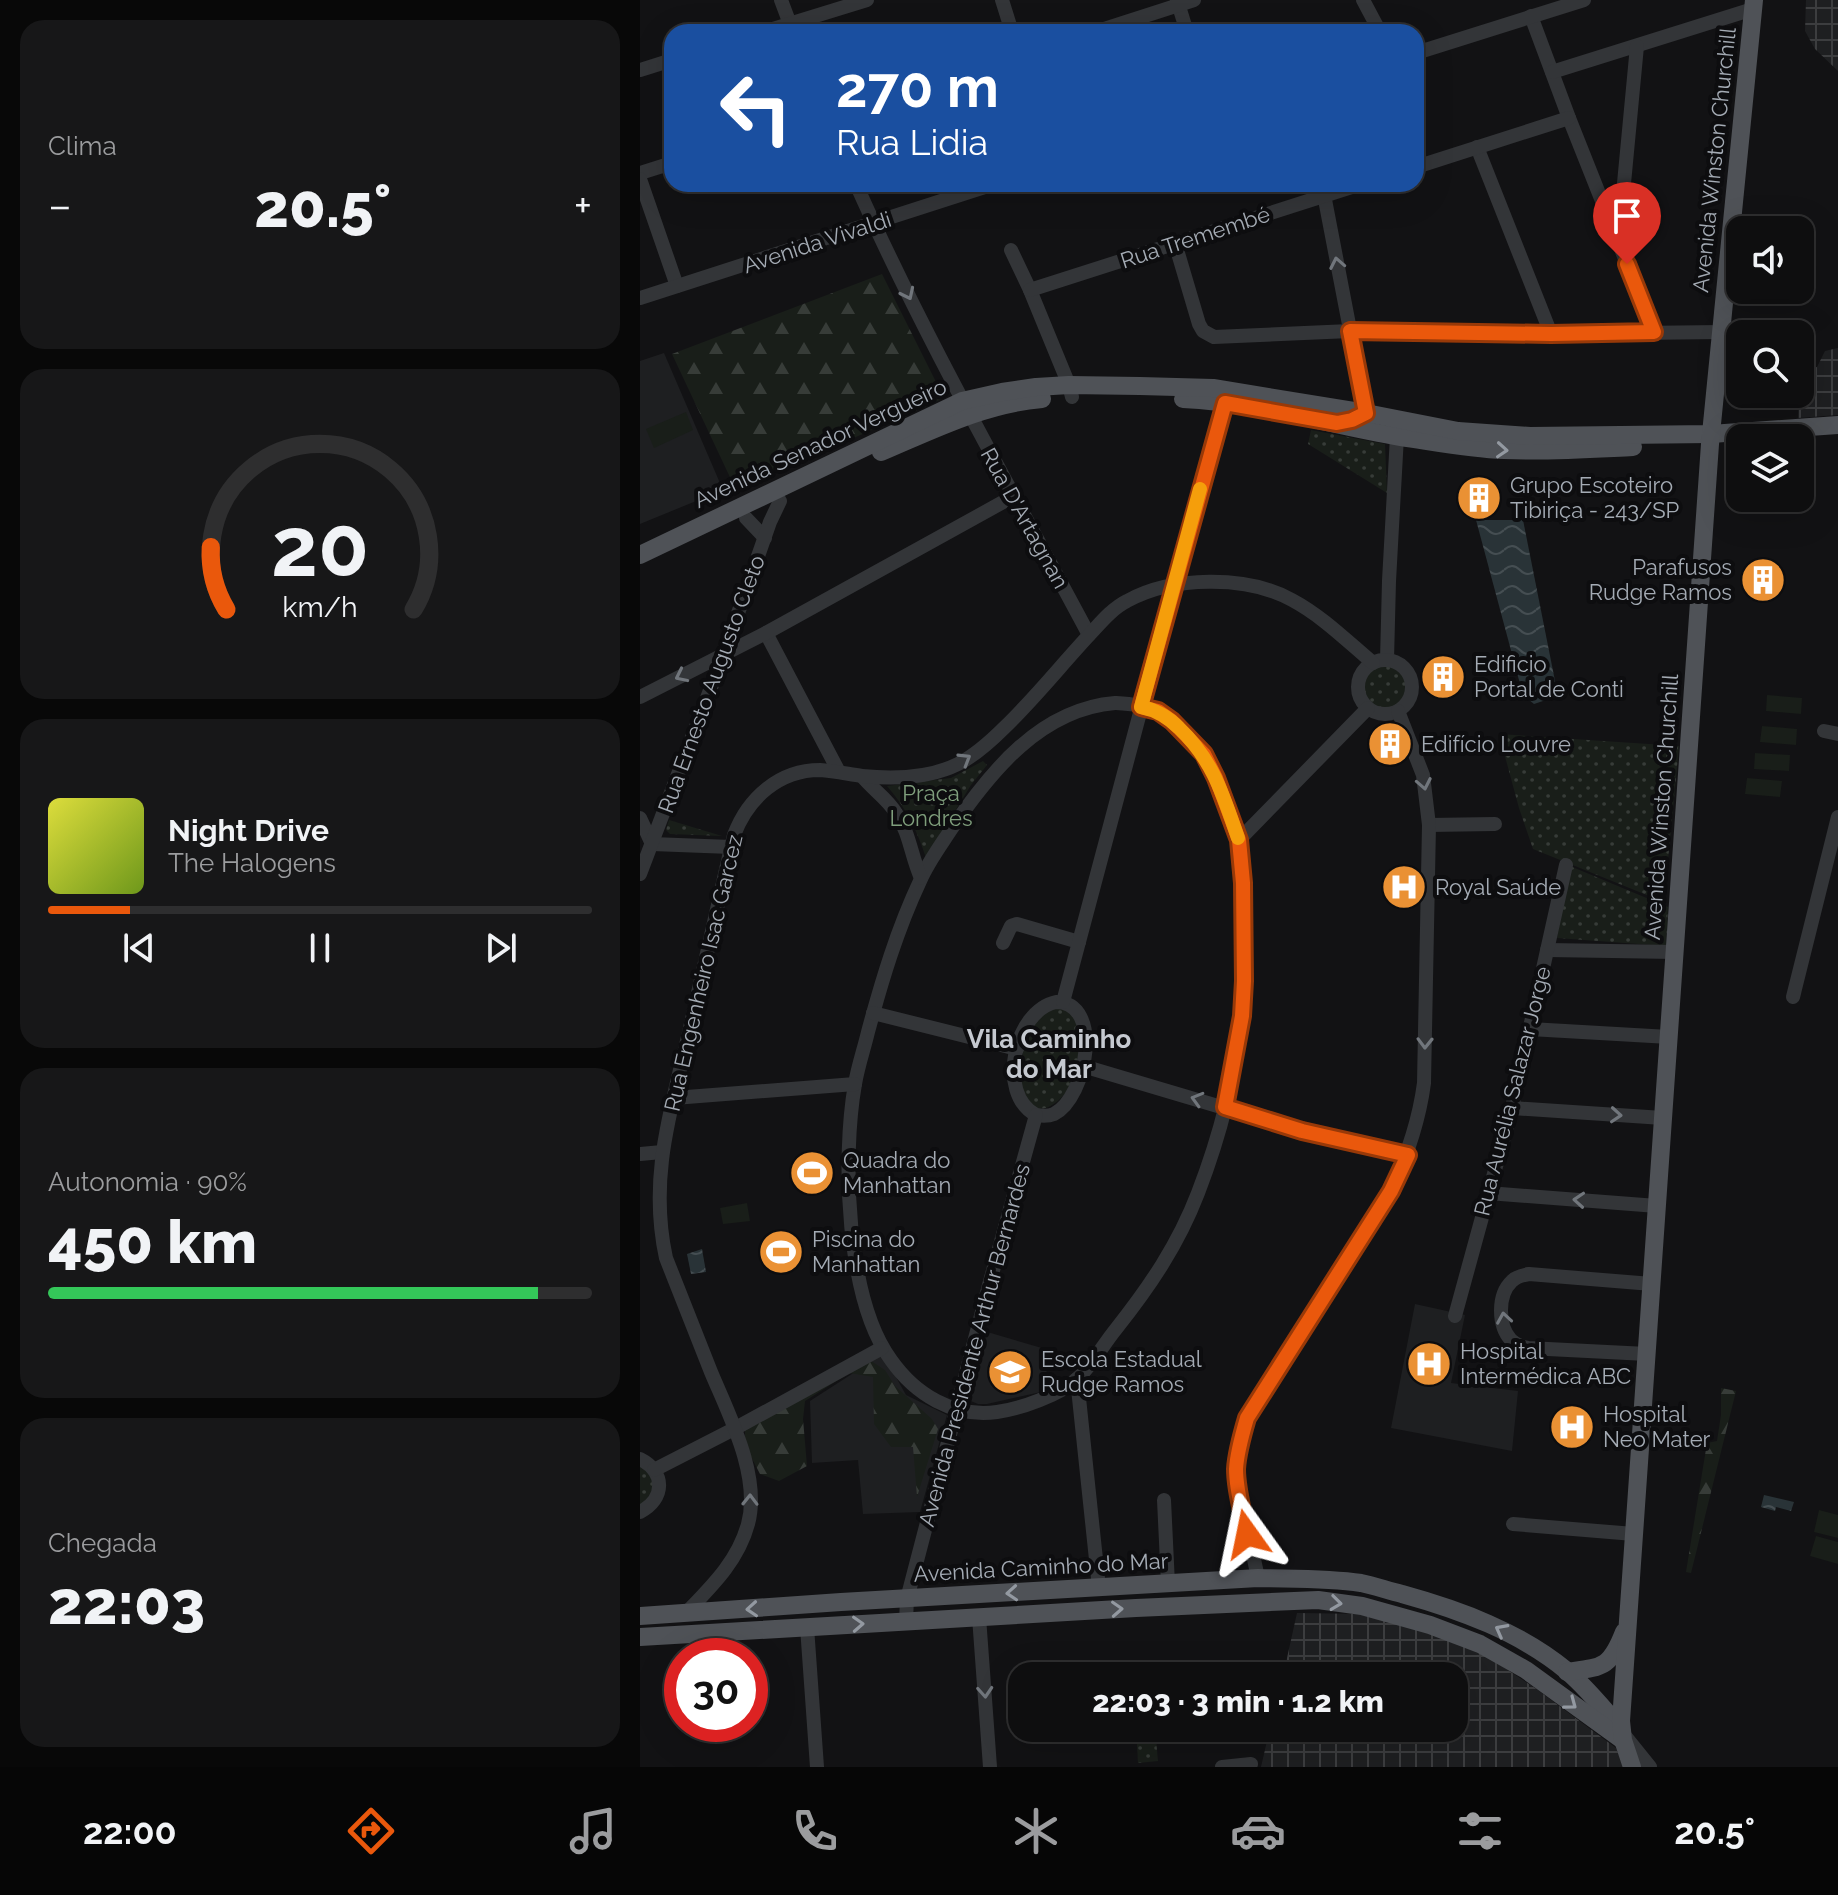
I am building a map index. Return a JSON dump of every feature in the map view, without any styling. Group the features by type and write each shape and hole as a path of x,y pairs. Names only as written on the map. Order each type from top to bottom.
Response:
{"main road":[{"name":"Avenida Winston Churchill","path":"1625,1738 1624,1686 1710,439 1754,5"},
{"name":"Avenida Senador Vergueiro","path":"640,555 965,408 1033,400 1070,391 1115,396 1230,397 1366,413 1402,429"},
{"name":"Avenida Senador Vergueiro","path":"1230,397 1337,423 1402,429 1503,450 1541,451 1710,439 1838,425"},
{"name":"Avenida Senador Vergueiro","path":"640,569 965,408"},
{"path":"1337,423 1366,413"},
{"path":"1814,439 1838,438"},
{"name":"Avenida Senador Vergueiro","path":"1710,439 1726,441"},
{"path":"1238,1604 1253,1599 1258,1578"},
{"name":"Avenida Caminho do Mar","path":"640,1616 1258,1578 1362,1583 1437,1604 1486,1622 1538,1650 1591,1694 1625,1738 1632,1767"},
{"name":"Avenida Caminho do Mar","path":"640,1637 1318,1600 1362,1606 1430,1625 1480,1644 1526,1670 1625,1738"},
{"name":"Avenida Winston Churchill","path":"1598,1667 1615,1652 1629,1618"},
{"path":"1567,1672 1598,1667 1612,1670 1624,1686"}],"street":[{"path":"781,0 790,24"},
{"path":"803,24 867,0"},
{"path":"1002,0 1010,24"},
{"path":"1118,24 1194,0"},
{"path":"1363,0 1376,24"},
{"path":"1424,50 1584,0"},
{"path":"1178,3 1185,24"},
{"path":"1552,72 1754,5"},
{"path":"1531,16 1654,332"},
{"path":"1618,242 1637,46"},
{"path":"640,70 664,62"},
{"path":"1424,164 1569,118"},
{"path":"1477,147 1551,334"},
{"path":"664,166 640,176 677,286"},
{"name":"Rua D'Artagnan","path":"860,192 965,408 1089,635"},
{"name":"Avenida Vivaldi","path":"640,298 970,192"},
{"name":"Rua Tremembé","path":"1030,290 1317,192"},
{"path":"1323,192 1366,413"},
{"path":"1175,243 1199,324 1209,336 1350,331 1551,334 1721,332"},
{"path":"1011,250 1070,391"},
{"path":"1063,1002 1174,585 1230,397"},
{"path":"1380,662 1402,429"},
{"path":"640,697 766,633 1014,496"},
{"name":"Rua Ernesto Augusto Cleto","path":"640,874 780,501"},
{"name":"Rua Ernesto Augusto Cleto","path":"746,518 765,538"},
{"name":"Rua Engenheiro Isac Garcez","path":"686,1613 722,1575 739,1547 751,1508 749,1478 734,1429 666,1258 659,1210 662,1152 731,847 748,808 774,783 801,772 821,770 890,777 945,769 970,757 1032,701 1104,619 1125,602 1147,591 1201,582 1264,588 1309,610 1380,662"},
{"path":"766,633 839,772"},
{"path":"1393,661 1403,668 1411,684 1407,702 1398,711 1382,714 1368,708 1360,699 1358,687 1364,670 1380,662 1393,661"},
{"path":"1096,704 1141,707 1158,711 1172,721 1204,754 1239,840 1243,883 1242,1016 1225,1107 1198,1193 1169,1255 1144,1294 1077,1379 1050,1395 1004,1411 972,1413 926,1397 910,1384 882,1348 870,1318 850,1223 849,1177 855,1084 884,974 921,878 944,840 998,768 1037,733 1061,717 1096,704"},
{"path":"1239,840 1368,708"},
{"path":"1258,1578 1237,1479 1239,1446 1247,1418 1391,1191 1408,1155 1421,1111 1429,825 1423,775 1398,711"},
{"path":"862,776 898,815 921,878"},
{"path":"1793,997 1838,817"},
{"path":"640,818 652,844 731,847"},
{"path":"1429,825 1495,824"},
{"name":"Rua Aurélia Salazar Jorge","path":"1455,1316 1512,1108 1566,865"},
{"path":"1003,943 1011,926 1017,924 1079,942"},
{"path":"1547,950 1675,952"},
{"path":"1063,1002 1076,1011 1082,1025 1086,1049 1083,1066 1077,1087 1061,1108 1054,1114 1036,1115 1023,1106 1015,1086 1013,1074 1017,1049 1025,1028 1040,1009 1048,1004 1063,1002"},
{"path":"873,1013 1017,1049"},
{"path":"1530,1029 1669,1037"},
{"path":"1083,1066 1302,1131 1408,1155"},
{"path":"674,1098 855,1084"},
{"path":"1512,1108 1663,1118"},
{"name":"Avenida Presidente Arthur Bernardes","path":"906,1621 907,1599 1036,1115"},
{"path":"640,1154 662,1152"},
{"path":"1488,1193 1657,1206"},
{"path":"1647,1354 1520,1346 1510,1339 1503,1325 1501,1309 1505,1290 1512,1280 1529,1274 1652,1284"},
{"path":"654,1470 882,1348"},
{"path":"1077,1379 1099,1588"},
{"path":"640,1459 648,1463 658,1477 658,1494 648,1508 640,1512"},
{"path":"1164,1500 1168,1584"},
{"path":"1513,1524 1634,1534"},
{"path":"979,1617 990,1767"},
{"path":"807,1627 817,1767"},
{"name":"Avenida Caminho do Mar","path":"1625,1738 1650,1767"},
{"path":"1222,1767 1251,1764"}],"shaded area":[{"path":"1806,0 1838,0 1838,71 1815,49 1805,31"},
{"path":"1838,348 1838,415 1798,418 1798,408 1814,408 1814,368 1825,351"},
{"path":"664,353 723,490 640,524 640,361"},
{"name":"Hospital Intermédica ABC","path":"1415,1304 1465,1315 1451,1383 1518,1391 1512,1451 1391,1428"},
{"name":"Escola Estadual Rudge Ramos","path":"984,1331 1052,1351 1041,1392 987,1404 966,1399"},
{"path":"883,1354 906,1395 947,1415 920,1512 863,1514 858,1460 812,1463 810,1401"},
{"path":"1297,1613 1363,1614 1432,1634 1485,1655 1535,1688 1616,1748 1624,1767 1261,1767 1267,1742 1468,1742 1468,1662 1286,1662"}],"green space":[{"path":"882,274 944,398 736,490 672,354"},
{"path":"686,412 693,430 654,448 646,429"},
{"path":"1311,430 1385,444 1387,493 1308,444"},
{"path":"1385,662 1403,669 1410,687 1403,705 1385,712 1367,705 1360,687 1367,669"},
{"path":"1767,695 1802,698 1801,714 1766,711"},
{"path":"1762,726 1797,729 1796,745 1760,742"},
{"path":"1499,734 1679,746 1664,902 1533,849"},
{"path":"1755,753 1790,755 1789,771 1754,769"},
{"name":"Praça Londres","path":"983,761 987,765 971,785 926,858 910,820 887,786 951,778"},
{"path":"1747,778 1782,781 1780,797 1745,794"},
{"path":"669,820 722,836 670,834 666,830"},
{"path":"1570,866 1668,907 1666,946 1557,938"},
{"path":"1055,1004 1075,1016 1082,1039 1081,1050 1070,1087 1051,1106 1039,1109 1027,1101 1023,1092 1022,1060 1032,1027"},
{"name":"Quadra do Manhattan","path":"824,1166 823,1178 802,1179 801,1167"},
{"path":"747,1203 750,1221 723,1224 720,1208"},
{"path":"859,1353 885,1370 895,1386 932,1419 938,1429 917,1497 913,1447 891,1447 874,1424 873,1377 849,1373 805,1401 803,1419 807,1466 779,1481 760,1474 745,1445 745,1417"},
{"path":"1721,1388 1736,1391 1691,1573 1686,1572 1707,1443 1717,1441"},
{"path":"640,1464 646,1467 655,1488 640,1508"},
{"path":"1819,1510 1838,1515 1838,1538 1814,1532"},
{"path":"1816,1536 1838,1542 1838,1564 1810,1556"},
{"path":"1137,1742 1156,1742 1158,1761 1138,1763"}],"water":[{"path":"1476,520 1523,520 1558,696 1534,704 1523,695"},
{"name":"Piscina do Manhattan","path":"794,1241 796,1257 769,1263 766,1247"},
{"path":"702,1249 706,1272 691,1274 687,1254"},
{"path":"1764,1495 1794,1502 1791,1511 1761,1507"}],"slow traffic":[{"path":"1200,489 1141,707 1158,711 1172,721 1204,754 1238,838"}],"place":[{"name":"Grupo Escoteiro Tibiriça - 243/SP","path":"1479,498"},
{"name":"Parafusos Rudge Ramos","path":"1763,580"},
{"name":"Edificio Portal de Conti","path":"1443,677"},
{"name":"Edifício Louvre","path":"1390,744"},
{"name":"Royal Saúde","path":"1404,887"},
{"name":"Quadra do Manhattan","path":"812,1173"},
{"name":"Piscina do Manhattan","path":"781,1252"},
{"name":"Hospital Intermédica ABC","path":"1429,1364"},
{"name":"Escola Estadual Rudge Ramos","path":"1010,1372"},
{"name":"Hospital Neo Mater","path":"1572,1427"}],"district":[{"name":"Vila Caminho do Mar","path":"1049,1054"}],"route":[{"path":"1247,1534 1236,1469 1247,1418 1391,1191 1408,1155 1302,1131 1225,1107 1242,1016 1244,981 1243,883 1239,840 1204,754 1172,721 1158,711 1141,707 1225,403 1337,423 1366,413 1350,331 1654,332 1627,264"}]}
